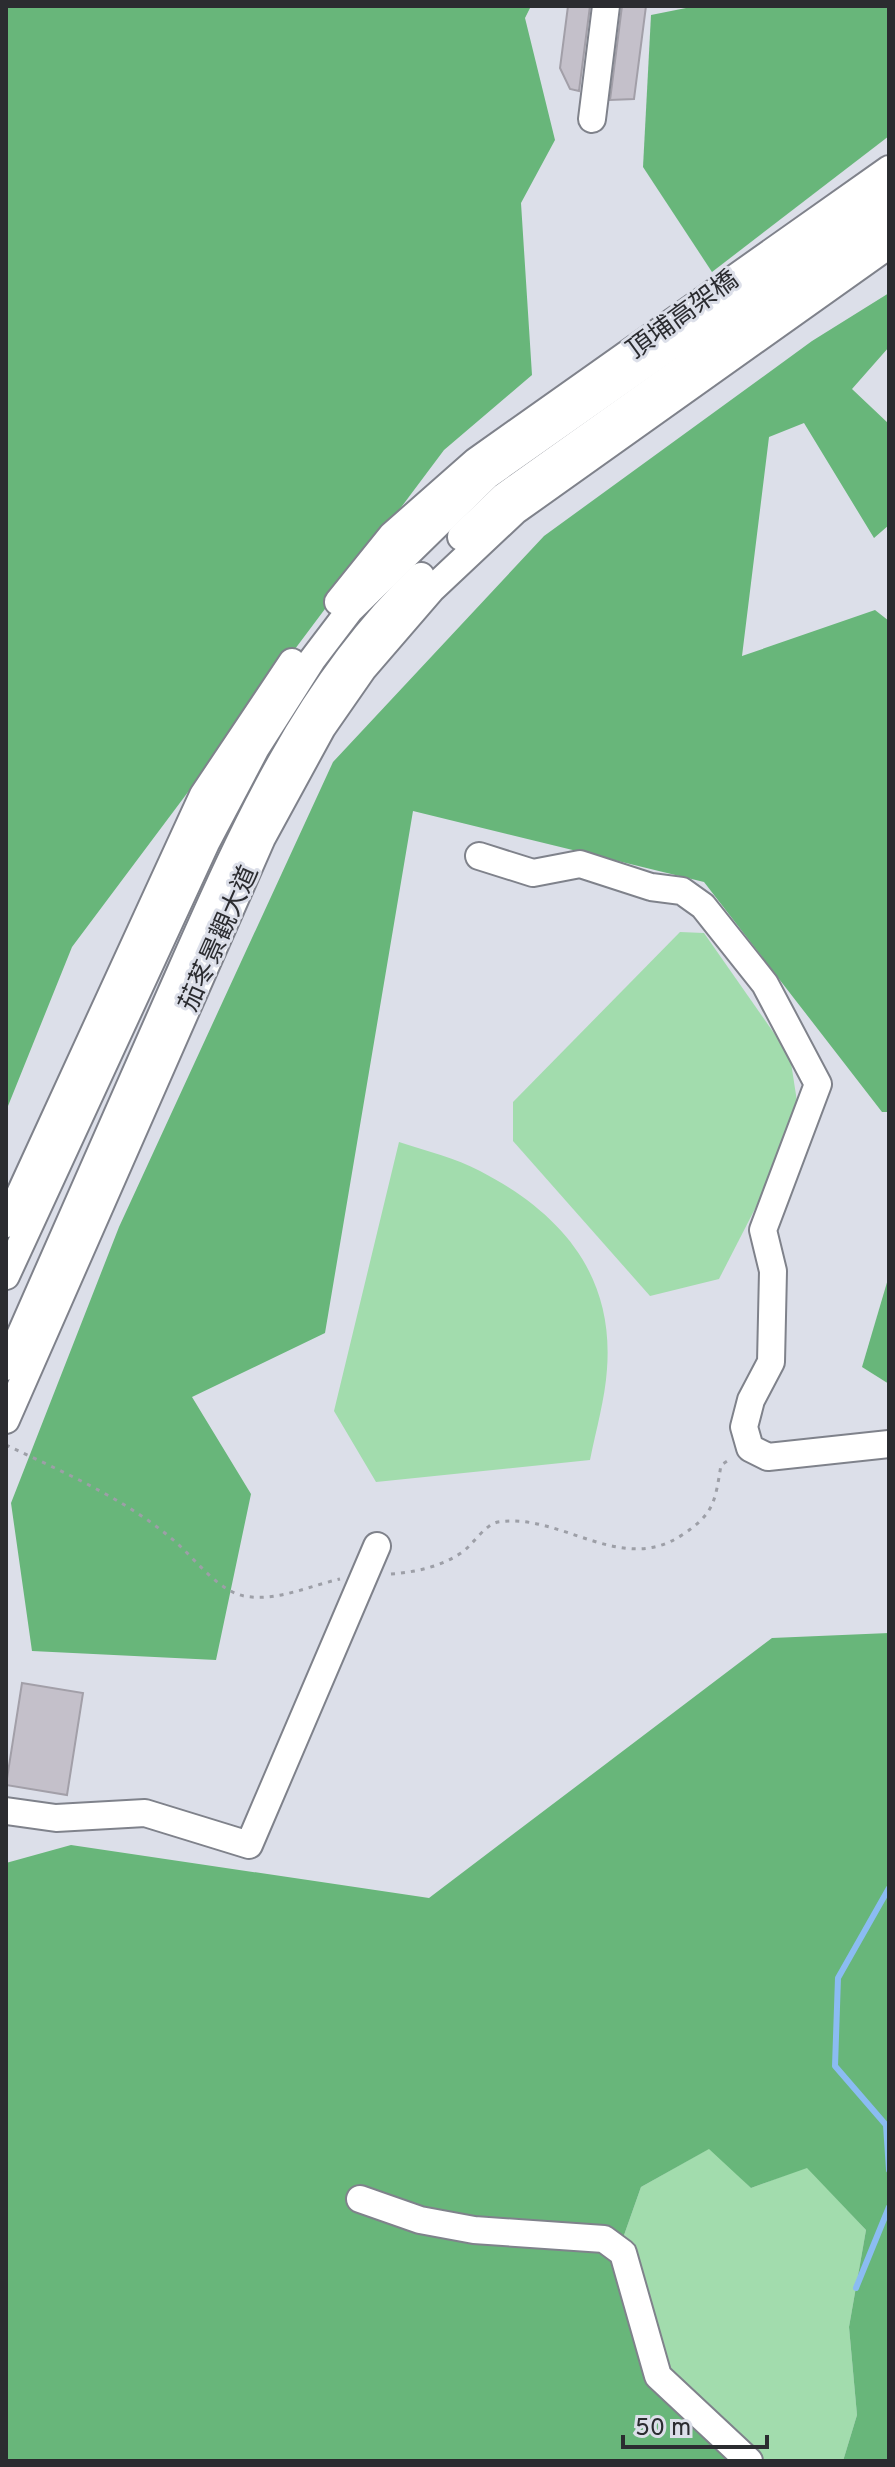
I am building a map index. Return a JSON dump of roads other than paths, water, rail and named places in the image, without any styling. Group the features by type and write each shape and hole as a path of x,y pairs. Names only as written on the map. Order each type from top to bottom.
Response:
{"street":[{"path":"592,119 606,6"},
{"name":"頂埔高架橋","path":"496,486 889,169"},
{"name":"頂埔高架橋","path":"496,486 889,193"},
{"name":"頂埔高架橋","path":"496,486 889,222"},
{"path":"6,1224 203,795 271,690 392,535 496,486 889,245"},
{"name":"茄苳景觀大道","path":"6,1276 206,843 256,748 312,660 350,610 496,486"},
{"name":"茄苳景觀大道","path":"6,1367 231,858 280,763 332,681 371,630 496,486"},
{"name":"茄苳景觀大道","path":"6,1420 262,838 322,728 363,669 432,589 496,486"},
{"path":"479,856 533,873 580,864 651,887 682,891 703,906 765,984 818,1084 763,1230 773,1271 771,1362 751,1400 744,1427 750,1448 768,1457 889,1444"},
{"path":"6,1811 56,1818 145,1813 249,1845 377,1546"},
{"path":"360,2199 420,2220 474,2230 604,2239 623,2253 658,2376 749,2461"}],"waterway":[{"path":"889,1888 838,1978 835,2066 886,2125 889,2170"},
{"path":"856,2288 889,2207"}]}
